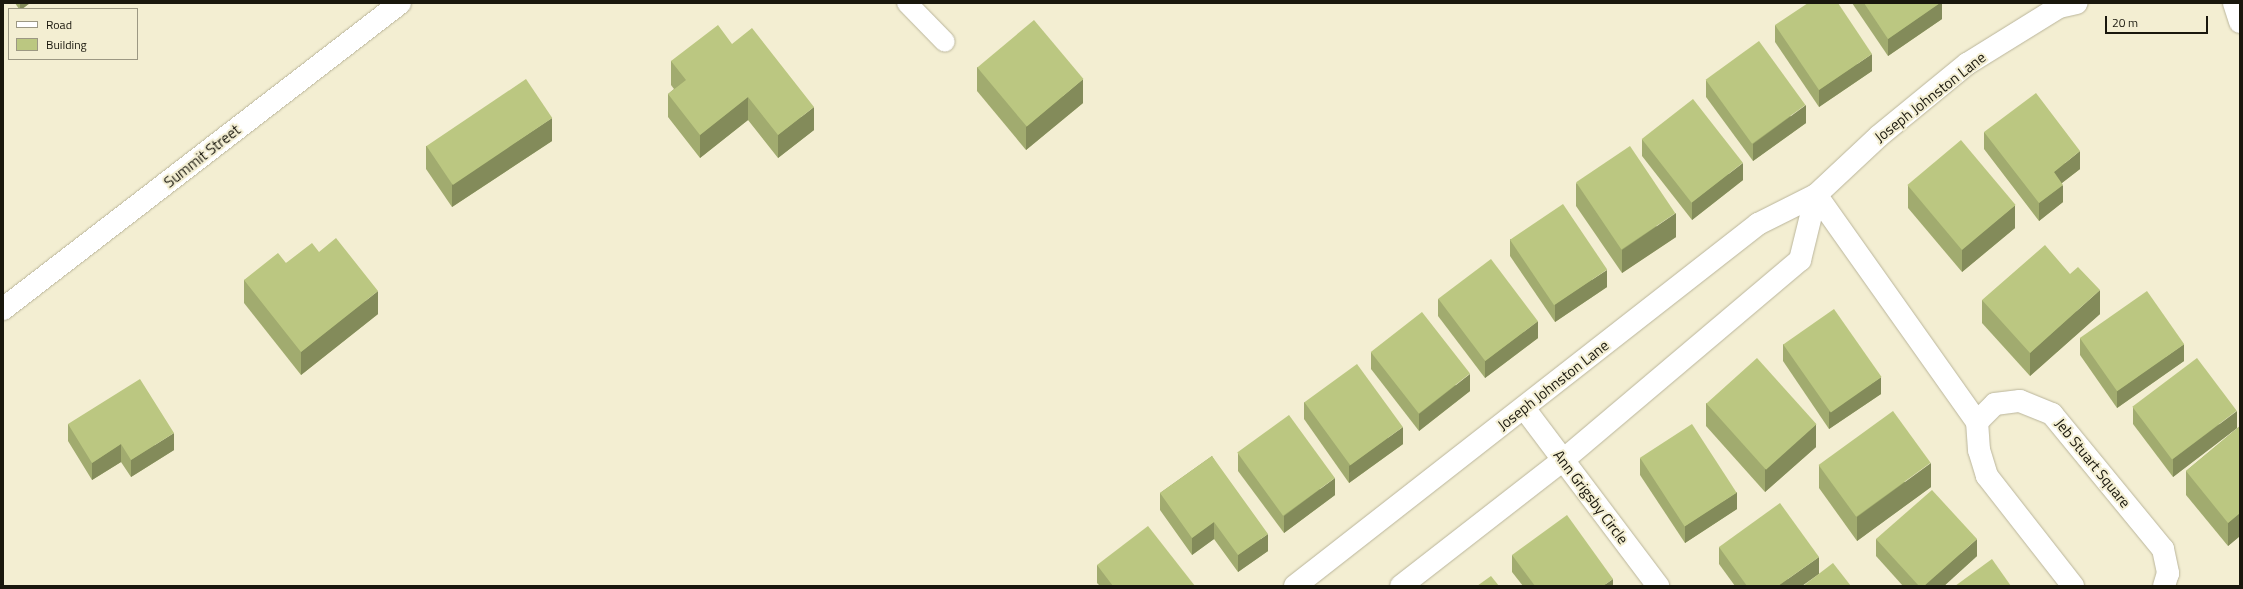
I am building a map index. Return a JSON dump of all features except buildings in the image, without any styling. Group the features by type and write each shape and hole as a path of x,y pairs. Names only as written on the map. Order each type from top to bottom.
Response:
{"street":[{"name":"Summit Street","path":"3,309 400,3"},
{"name":"Joseph Johnston Lane","path":"1295,586 1758,224 1816,195 1879,136 1967,64 2059,7 2077,3"},
{"path":"2234,3 2240,22"},
{"path":"1816,195 1977,422 1979,450 1987,476 2073,586"},
{"path":"1400,586 1563,460 1800,260 1816,195"},
{"name":"Jeb Stuart Square","path":"1977,422 1995,404 2020,401 2052,414 2163,549 2168,573 2164,586"},
{"name":"Ann Grigsby Circle","path":"1524,408 1658,586"}],"lane":[{"path":"907,3 945,42"}]}
